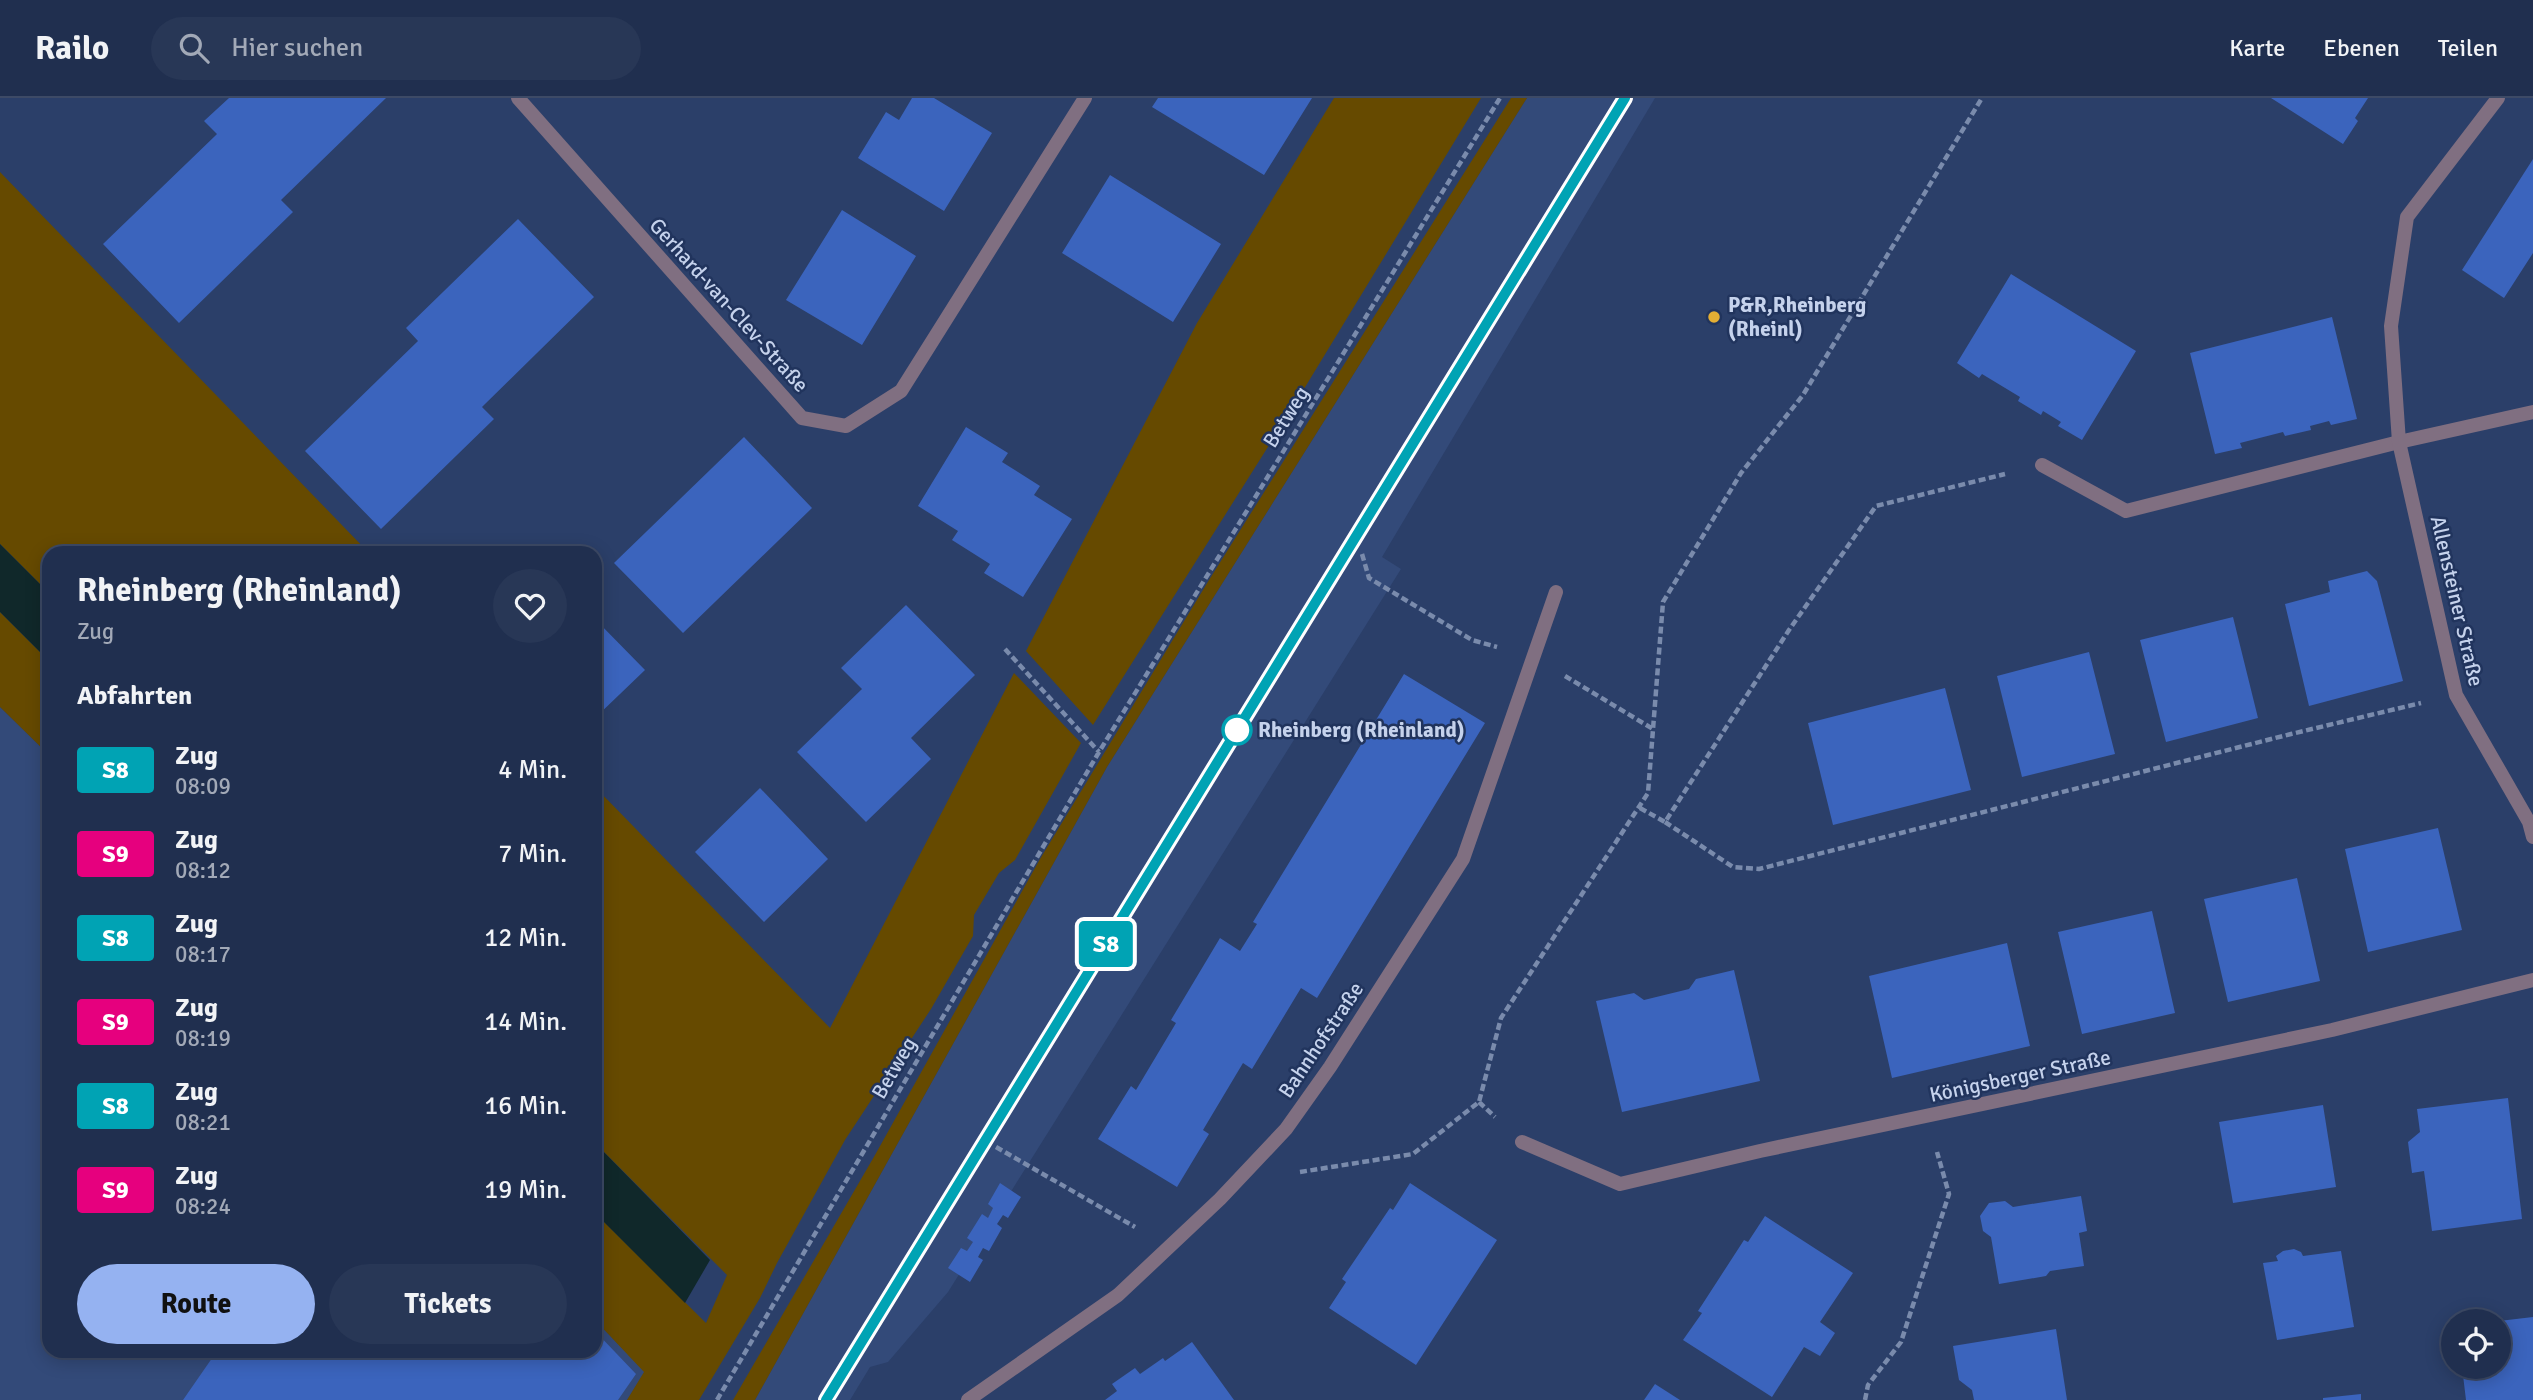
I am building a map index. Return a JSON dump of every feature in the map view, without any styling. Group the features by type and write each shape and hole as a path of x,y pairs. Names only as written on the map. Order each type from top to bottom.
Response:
{"street":[{"name":"Gerhard-van-Clev-Straße","path":"518,98 802,418 846,426 901,391 1085,98"},
{"name":"Allensteiner Straße","path":"2498,98 2407,217 2391,326 2399,442 2456,695 2529,821 2533,837"},
{"path":"2042,465 2126,511 2399,442 2533,412"},
{"name":"Bahnhofstraße","path":"968,1400 1118,1295 1249,1169 1286,1129 1330,1067 1463,859 1556,592"},
{"name":"Königsberger Straße","path":"1522,1142 1620,1184 1760,1151 2332,1030 2533,980"}],"path":[{"name":"Betweg","path":"717,1400 1098,752 1500,98"},
{"path":"1296,1173 1413,1154 1479,1102 1501,1017 1648,793 1663,602 1741,472 1803,395 1982,98"},
{"path":"1665,822 1788,630 1876,506 2042,465"},
{"path":"1362,554 1368,578 1472,640 1535,657 1653,729"},
{"path":"1005,649 1098,752"},
{"path":"1640,808 1733,867 1759,869 2291,734 2456,695"},
{"path":"1866,1400 1868,1385 1901,1342 1949,1194 1927,1117"},
{"path":"996,1147 1170,1247"}],"shaded area":[{"path":"1334,98 1481,98 1293,407 1093,725 1026,651 1197,323"},
{"path":"1511,98 1527,98 1107,767 755,1400 733,1400 875,1155 1040,859 1209,580"},
{"path":"1527,98 1655,98 1382,557 1401,569 948,1292 888,1362 870,1367 850,1400 755,1400 1107,767"},
{"path":"0,172 362,546 42,546 42,586 0,544"},
{"path":"0,544 42,586 42,654 0,612"},
{"path":"0,612 42,654 42,748 0,707"},
{"path":"1014,673 1081,743 1015,860 999,873 974,915 973,936 931,1009 845,1140 760,1298 699,1400 627,1400 644,1372 602,1327 602,1220 706,1323 727,1275 602,1150 602,794 830,1028"},
{"path":"0,707 42,748 42,1358 602,1358 602,1327 645,1372 627,1400 0,1400"},
{"path":"602,1150 710,1260 685,1303 602,1220"}],"building":[{"path":"229,98 386,98 281,200 293,212 179,323 103,244 217,134 204,121"},
{"path":"912,98 934,98 992,133 944,211 858,158 886,112 899,120"},
{"path":"1158,98 1312,98 1264,175 1152,107"},
{"path":"2271,98 2368,98 2355,118 2358,121 2343,144"},
{"path":"2533,159 2533,253 2504,298 2462,270"},
{"path":"1110,175 1221,244 1173,322 1062,253"},
{"path":"842,210 916,256 862,345 786,300"},
{"path":"518,219 594,297 482,407 494,419 381,529 305,451 418,341 406,328"},
{"path":"2011,274 2136,351 2082,440 2058,426 2061,422 2043,411 2041,415 2018,401 2020,397 1982,374 1979,378 1957,363"},
{"path":"2332,317 2357,419 2331,425 2329,421 2310,426 2311,430 2285,436 2283,432 2240,443 2242,448 2215,454 2190,353"},
{"path":"966,427 1008,453 1002,462 1040,486 1034,495 1072,519 1023,597 984,573 990,564 952,540 958,531 918,506"},
{"path":"744,437 812,508 683,633 614,563"},
{"path":"2367,571 2377,581 2403,681 2309,706 2285,604 2330,592 2328,581"},
{"path":"906,605 975,675 911,738 931,759 866,822 797,752 862,689 841,668"},
{"path":"2233,617 2258,718 2166,742 2140,640"},
{"path":"602,626 645,670 602,711"},
{"path":"2089,652 2115,754 2022,777 1997,676"},
{"path":"1404,674 1485,723 1317,998 1301,988 1252,1069 1243,1063 1203,1130 1209,1134 1177,1187 1098,1139 1131,1086 1136,1090 1176,1023 1171,1020 1220,938 1240,951 1257,924 1253,922"},
{"path":"1945,688 1971,790 1833,825 1808,723"},
{"path":"760,788 828,859 764,922 695,852"},
{"path":"2438,828 2462,930 2368,952 2345,849"},
{"path":"2297,878 2320,981 2228,1002 2204,899"},
{"path":"2152,911 2175,1013 2082,1034 2058,932"},
{"path":"2007,943 2030,1046 1892,1078 1869,976"},
{"path":"1734,970 1760,1081 1622,1112 1596,1001 1634,993 1644,1000 1689,989 1696,979"},
{"path":"2508,1098 2522,1219 2432,1231 2424,1171 2412,1173 2408,1142 2420,1132 2417,1109"},
{"path":"2323,1105 2336,1187 2233,1203 2219,1122"},
{"path":"1000,1183 1021,1197 1008,1218 1003,1215 997,1224 1002,1228 989,1251 983,1248 978,1257 983,1260 970,1282 948,1268 961,1248 967,1251 973,1242 967,1238 982,1214 988,1218 993,1208 988,1204"},
{"path":"1410,1183 1497,1240 1416,1365 1329,1308 1346,1282 1342,1279"},
{"path":"2081,1196 2087,1231 2079,1233 2084,1266 2050,1271 2046,1276 1999,1284 1991,1237 1983,1231 1980,1216 1989,1203 2005,1201 2013,1207"},
{"path":"1765,1216 1853,1273 1820,1322 1835,1333 1820,1356 1804,1347 1772,1397 1683,1340 1702,1313 1698,1311 1744,1240 1748,1242"},
{"path":"2294,1249 2303,1256 2341,1251 2354,1327 2277,1340 2263,1263 2278,1261 2276,1256 2283,1251"},
{"path":"2533,1317 2533,1400 2466,1400 2463,1379 2511,1379 2511,1320"},
{"path":"2056,1329 2067,1400 1974,1400 1972,1390 1959,1380 1953,1346"},
{"path":"602,1338 636,1374 618,1400 183,1400 212,1358 602,1358"},
{"path":"1192,1342 1234,1400 1105,1400 1117,1391 1112,1384 1135,1368 1140,1374"},
{"path":"1655,1384 1680,1400 1644,1400"},
{"path":"2361,1394 2361,1400 2323,1400 2323,1398"}],"railway":[{"path":"826,1400 1625,98"}],"train":[{"name":"S8","path":"826,1400 1625,98"}],"place":[{"name":"P&R,Rheinberg (Rheinl)","path":"1714,317"},
{"name":"Rheinberg (Rheinland)","path":"1237,730"}]}
